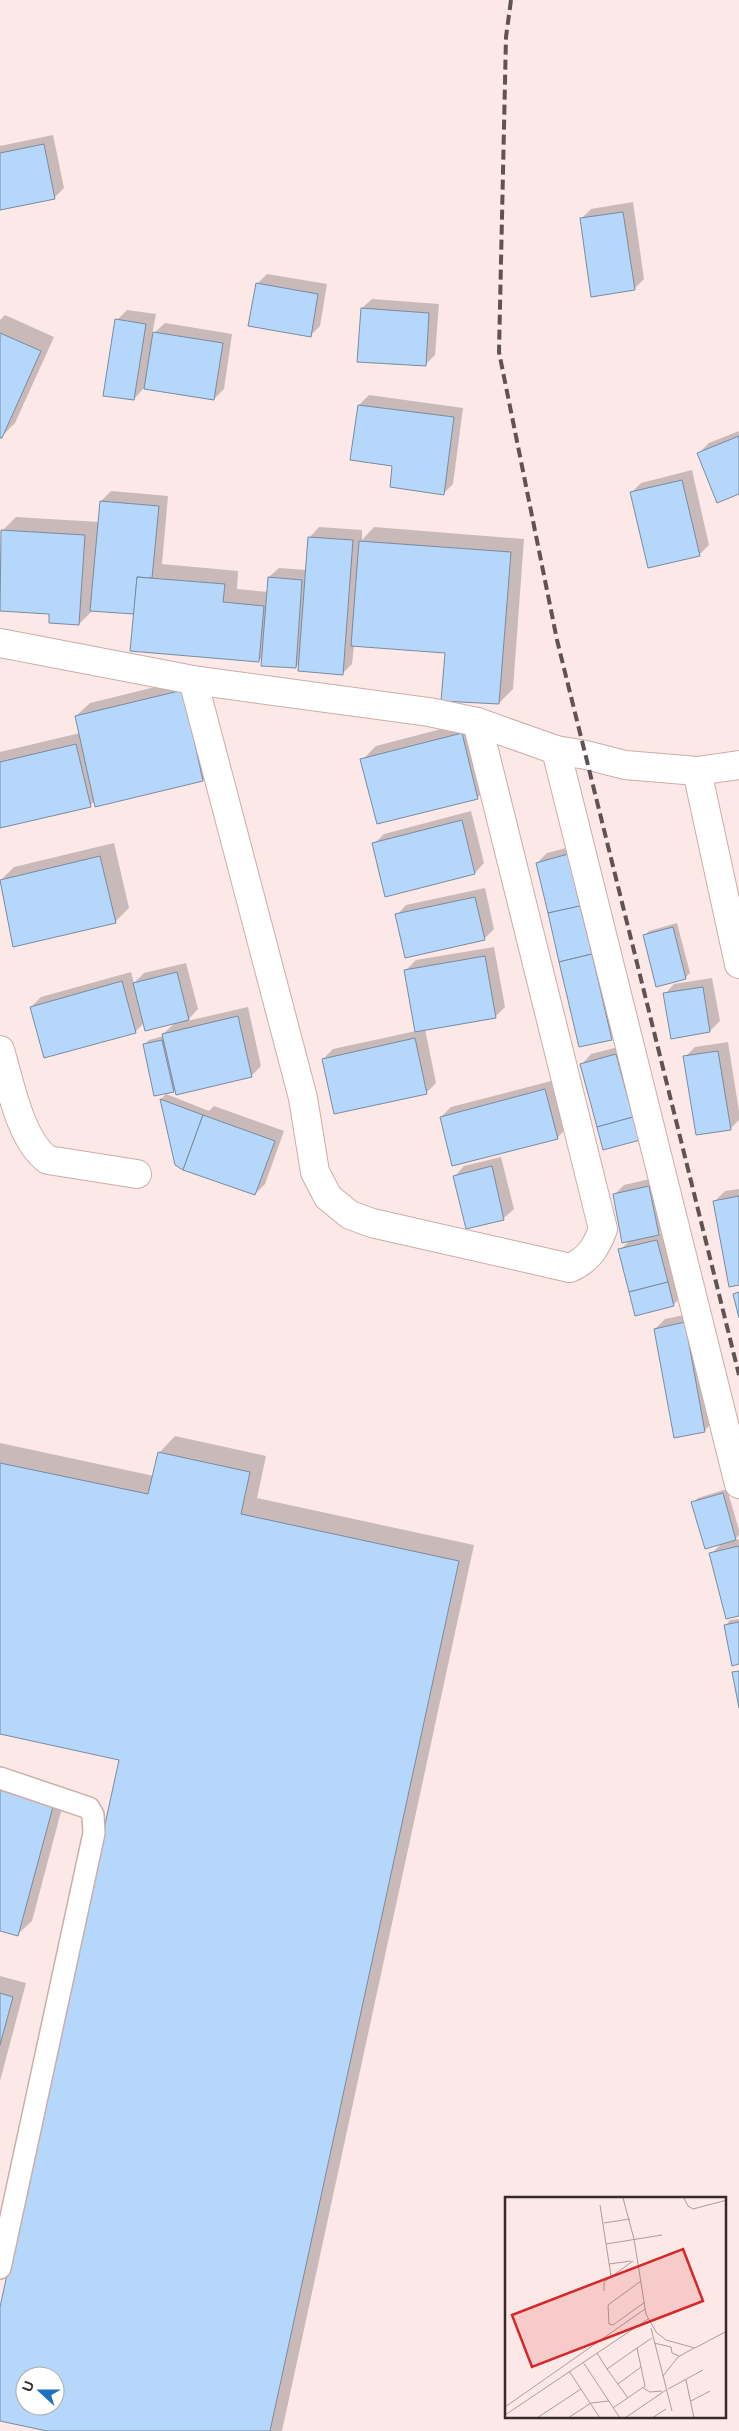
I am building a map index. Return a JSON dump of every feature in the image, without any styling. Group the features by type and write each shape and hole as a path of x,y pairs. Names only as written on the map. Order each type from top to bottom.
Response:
{"street":[{"path":"0,643 193,680 356,700 478,722 556,750 625,765 697,771 739,765"},
{"path":"193,680 303,1098 315,1172 328,1197 350,1216 372,1224 570,1268 581,1263 591,1254 603,1229 478,722"},
{"path":"556,750 739,1484"},
{"path":"697,771 739,964"},
{"path":"0,1050 27,1133 37,1152 48,1160 65,1164 137,1174"}],"lane":[{"path":"0,1778 89,1808 94,1823 94,1833 0,2268"}],"building":[{"path":"44,144 55,199 0,210 0,153"},
{"path":"623,212 635,290 591,297 580,218"},
{"path":"256,283 318,294 311,337 248,326"},
{"path":"361,308 429,313 426,366 357,362"},
{"path":"115,319 146,324 134,400 103,396"},
{"path":"153,332 223,343 214,400 144,389"},
{"path":"0,333 41,351 2,438 0,438"},
{"path":"358,405 454,417 444,495 390,487 392,466 350,460"},
{"path":"739,436 739,494 717,503 697,453"},
{"path":"682,480 700,556 648,568 630,492"},
{"path":"100,501 159,506 152,578 137,577 134,614 90,611"},
{"path":"1,530 85,535 79,625 49,623 49,614 0,611"},
{"path":"308,537 353,540 343,675 298,671"},
{"path":"359,541 511,552 499,704 441,701 445,653 351,646"},
{"path":"137,577 225,584 223,602 264,606 259,662 130,651"},
{"path":"268,577 302,580 296,668 261,666"},
{"path":"183,690 203,781 95,807 75,716"},
{"path":"462,733 478,799 377,824 360,759"},
{"path":"76,744 91,807 0,828 0,762"},
{"path":"462,820 475,874 385,897 372,843"},
{"path":"568,854 580,906 548,913 536,863"},
{"path":"100,856 116,923 13,947 0,880"},
{"path":"475,897 485,940 405,958 395,914"},
{"path":"580,906 592,954 559,962 548,913"},
{"path":"673,927 686,979 656,987 643,935"},
{"path":"592,954 612,1040 579,1047 559,962"},
{"path":"485,956 496,1018 415,1032 404,970"},
{"path":"177,972 189,1020 145,1031 133,983"},
{"path":"122,981 136,1033 44,1058 30,1007"},
{"path":"703,987 710,1032 671,1039 663,993"},
{"path":"238,1016 252,1077 176,1095 162,1034"},
{"path":"415,1038 427,1094 334,1114 322,1059"},
{"path":"162,1040 174,1092 154,1096 143,1044"},
{"path":"718,1051 731,1130 696,1135 683,1056"},
{"path":"616,1054 633,1117 597,1127 580,1064"},
{"path":"545,1089 558,1139 452,1166 440,1117"},
{"path":"160,1099 203,1115 183,1170 175,1165"},
{"path":"203,1115 275,1141 255,1195 183,1170"},
{"path":"633,1117 640,1140 603,1150 597,1127"},
{"path":"492,1166 504,1220 466,1229 453,1176"},
{"path":"649,1186 659,1235 622,1243 613,1194"},
{"path":"739,1196 739,1285 729,1287 713,1201"},
{"path":"657,1240 668,1282 629,1292 618,1249"},
{"path":"668,1282 674,1306 635,1316 629,1292"},
{"path":"739,1292 739,1318 733,1294"},
{"path":"685,1322 705,1432 674,1438 654,1329"},
{"path":"158,1452 250,1472 241,1514 459,1561 270,2431 47,2431 0,2421 0,2307 119,1760 0,1734 0,1463 148,1494"},
{"path":"723,1493 736,1540 705,1549 691,1502"},
{"path":"739,1546 739,1616 726,1619 709,1553"},
{"path":"739,1622 739,1664 732,1666 724,1625"},
{"path":"739,1671 739,1708 732,1672"},
{"path":"0,1788 54,1803 18,1936 0,1931"},
{"path":"0,1993 13,1997 0,2045"}],"railway":[{"path":"511,0 506,37 499,352 557,640 739,1375"}]}
